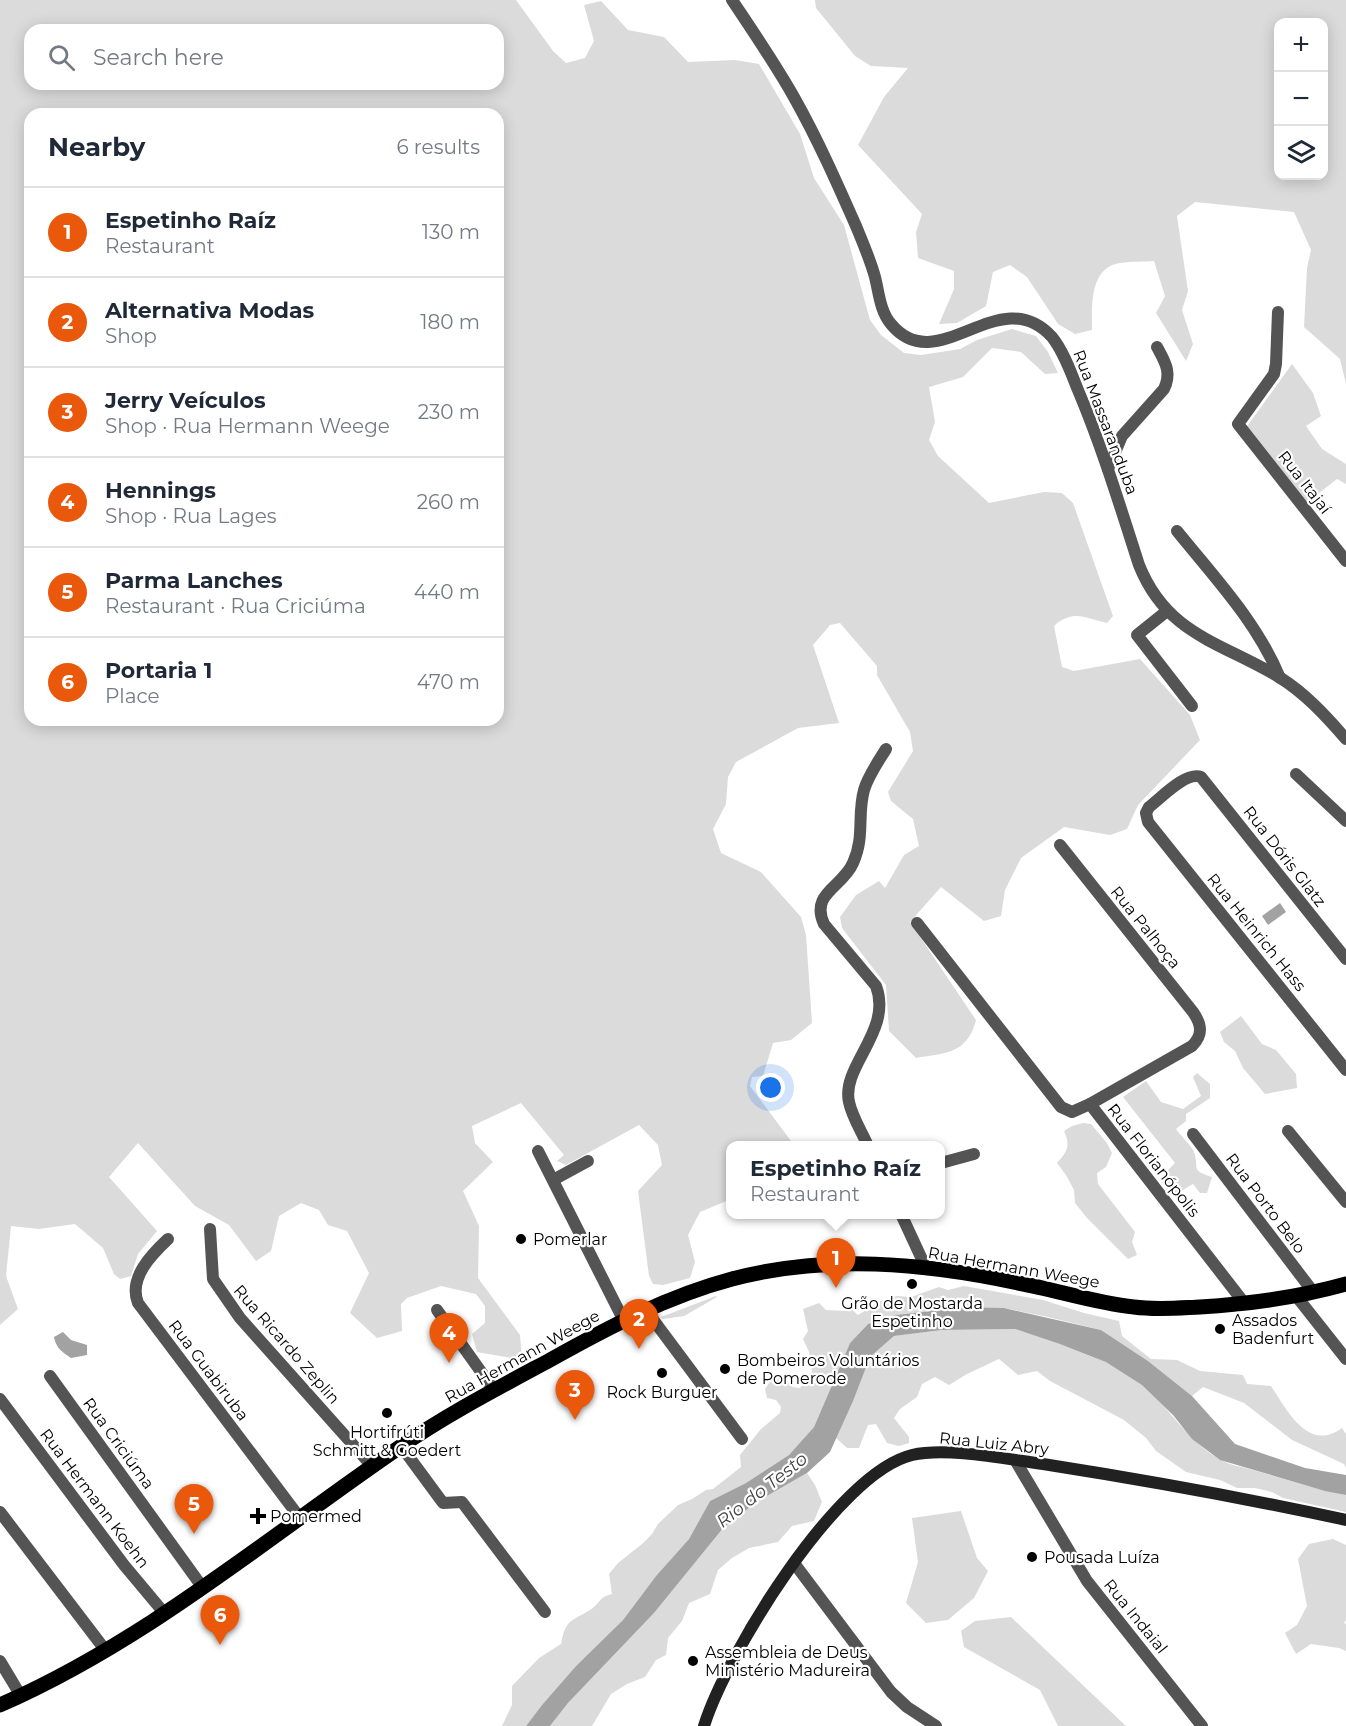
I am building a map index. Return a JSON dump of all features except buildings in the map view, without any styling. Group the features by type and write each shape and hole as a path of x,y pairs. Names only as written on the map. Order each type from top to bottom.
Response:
{"main road":[{"name":"Rua Hermann Weege","path":"0,1705 106,1651 165,1614 401,1446 494,1390 646,1310 711,1285 782,1269 836,1264 870,1264 926,1268 983,1276 1135,1307 1169,1308 1245,1304 1298,1297 1346,1284"}],"street":[{"name":"Rua Massaranduba","path":"732,0 775,65 813,132 867,252 882,309 889,322 909,339 923,342 953,337 1003,318 1033,323 1051,337 1061,351 1089,417 1144,577 1167,611 1190,630 1280,678 1312,702 1346,739"},
{"name":"Rua Itajaí","path":"1278,312 1274,374 1238,424 1346,561"},
{"path":"1108,469 1122,436 1168,382 1167,366 1157,347"},
{"path":"1177,531 1250,622 1263,642 1280,678"},
{"path":"1167,611 1137,635 1192,706"},
{"path":"866,1141 849,1101 849,1091 874,1030 880,1012 880,998 876,986 824,924 819,913 820,904 826,894 852,866 861,839 864,790 886,749"},
{"path":"1296,774 1346,821"},
{"name":"Rua Dóris Glatz","path":"1146,813 1149,807 1184,779 1197,776 1205,780 1346,959"},
{"name":"Rua Heinrich Hass","path":"1146,813 1148,822 1346,1070"},
{"name":"Rua Palhoça","path":"1060,845 1193,1012 1198,1019 1201,1032 1192,1046 1090,1104"},
{"name":"Rua Florianópolis","path":"917,923 1061,1107 1072,1112 1090,1104 1245,1304"},
{"path":"1288,1131 1346,1202"},
{"name":"Rua Porto Belo","path":"1193,1134 1314,1293"},
{"path":"538,1152 624,1321"},
{"path":"945,1162 974,1154"},
{"path":"552,1180 588,1161"},
{"path":"903,1219 926,1268"},
{"name":"Rua Ricardo Zeplin","path":"210,1229 212,1272 221,1293 240,1318 372,1466"},
{"name":"Rua Guabiruba","path":"168,1239 152,1254 142,1269 135,1296 138,1303 300,1518"},
{"path":"1298,1297 1346,1359"},
{"path":"437,1310 494,1390"},
{"path":"646,1310 742,1439"},
{"name":"Rua Criciúma","path":"50,1376 203,1588"},
{"name":"Rua Hermann Koehn","path":"0,1399 124,1565 165,1614"},
{"path":"401,1446 444,1503 462,1502 545,1612"},
{"name":"Rua Luiz Abry","path":"704,1726 710,1706 734,1658 806,1545 845,1500 876,1473 899,1459 931,1453 1014,1460 1196,1488 1346,1520"},
{"name":"Rua Indaial","path":"1014,1460 1087,1581 1202,1726"},
{"path":"0,1512 106,1651"},
{"path":"794,1563 891,1692 907,1707 936,1726"},
{"path":"0,1661 21,1696"}],"shaded area":[{"path":"0,0 516,0 553,51 566,63 585,58 594,41 584,5 601,1 628,30 664,37 688,62 735,60 759,64 800,134 814,178 844,225 870,320 881,335 904,353 921,355 960,349 977,340 1012,329 1036,336 1048,352 1058,373 1045,374 1021,352 992,348 963,377 929,387 935,422 929,440 938,456 989,503 1044,492 1062,493 1073,503 1113,616 1107,623 1073,616 1054,626 1062,667 1074,671 1140,659 1190,715 1200,740 1138,805 1127,829 1110,835 1064,827 1021,858 1005,890 1001,916 984,921 941,887 910,922 976,1020 967,1040 961,1046 946,1053 916,1058 889,1031 886,985 842,928 840,917 856,895 879,881 885,888 904,855 919,846 913,819 891,801 888,792 913,751 910,732 877,675 877,666 840,623 830,625 813,645 839,723 798,728 736,762 728,777 726,804 713,829 721,853 761,872 801,917 806,935 812,1023 791,1040 773,1043 763,1076 752,1077 750,1086 791,1141 726,1141 726,1201 700,1212 688,1235 695,1262 690,1278 663,1285 653,1284 649,1276 638,1191 662,1165 658,1145 639,1125 566,1165 557,1161 564,1155 521,1103 472,1126 475,1143 493,1162 463,1191 479,1226 478,1278 520,1335 522,1360 477,1352 472,1334 485,1323 485,1306 476,1294 441,1286 407,1298 401,1304 402,1331 377,1338 350,1313 369,1273 347,1231 328,1225 319,1210 301,1203 279,1216 271,1251 256,1261 229,1225 195,1206 138,1143 109,1177 157,1231 138,1254 131,1276 120,1279 114,1274 103,1248 75,1224 39,1229 11,1226 6,1276 18,1309 0,1325"},
{"path":"815,0 1346,0 1346,384 1340,359 1304,327 1307,268 1311,250 1294,212 1195,202 1177,216 1188,291 1182,310 1193,344 1186,361 1156,313 1165,296 1154,261 1120,263 1110,266 1103,272 1094,289 1092,330 1075,334 1058,324 1027,277 1010,265 993,272 986,306 957,323 939,324 954,289 954,271 918,258 916,232 922,214 858,145 884,97 908,68 871,66 855,56 816,8"},
{"path":"1292,364 1313,393 1321,416 1306,426 1322,449 1346,464 1346,484 1337,479 1305,504 1245,429"},
{"path":"1241,1016 1262,1044 1276,1050 1296,1074 1297,1088 1265,1094 1243,1068 1235,1051 1224,1042 1220,1032"},
{"path":"1197,1073 1210,1084 1210,1098 1186,1114 1186,1121 1176,1129 1194,1152 1198,1170 1212,1177 1207,1193 1200,1193 1193,1184 1172,1196 1159,1179 1175,1163 1123,1097 1146,1081 1161,1102 1183,1109 1201,1096 1193,1077"},
{"path":"1083,1123 1091,1124 1107,1143 1112,1153 1106,1167 1097,1173 1098,1184 1135,1232 1132,1242 1137,1255 1128,1259 1075,1203 1074,1190 1057,1163 1067,1148 1064,1131"},
{"path":"964,1286 1043,1300 1119,1321 1122,1336 1151,1359 1177,1360 1200,1371 1243,1375 1247,1384 1271,1386 1292,1416 1309,1432 1319,1435 1330,1434 1342,1428 1346,1434 1346,1468 1344,1464 1292,1440 1244,1403 1203,1387 1192,1396 1148,1361 1101,1330 1004,1308 966,1307 896,1315 868,1324 850,1343 814,1427 789,1455 746,1483 710,1501 689,1539 656,1576 623,1620 576,1666 526,1726 502,1726 512,1705 512,1686 539,1658 561,1644 570,1622 604,1597 612,1594 609,1574 618,1563 642,1544 658,1524 678,1505 706,1490 713,1489 741,1467 740,1455 761,1429 780,1413 781,1407 776,1400 767,1398 765,1389 771,1380 782,1376 793,1387 800,1388 812,1372 809,1352 803,1339 808,1331 803,1309 819,1303 826,1310 846,1311 849,1307 858,1315 878,1302 897,1296 911,1297 939,1287 948,1290"},
{"path":"716,1296 684,1316 663,1319 661,1317"},
{"path":"1015,1329 1083,1352 1116,1367 1144,1386 1198,1443 1219,1459 1236,1466 1346,1495 1346,1512 1283,1498 1272,1492 1255,1488 1237,1488 1220,1480 1186,1472 1156,1451 1146,1438 1124,1420 1050,1381 1037,1371 1018,1375 999,1359 949,1385 935,1377 922,1384 917,1397 900,1409 894,1418 909,1437 909,1443 899,1446 887,1443 876,1424 868,1425 859,1448 847,1448 836,1438 870,1357 894,1336 942,1330"},
{"path":"807,1473 822,1502 814,1521 792,1526 778,1542 749,1548 718,1570 710,1594 689,1603 682,1621 668,1638 666,1655 656,1660 645,1677 611,1694 592,1726 550,1726 568,1703 654,1613 724,1527 758,1501"},
{"path":"961,1511 977,1558 988,1571 974,1598 948,1620 926,1623 906,1603 918,1562 912,1518"},
{"path":"1333,1539 1346,1545 1346,1620 1344,1623 1346,1624 1346,1651 1311,1644 1296,1654 1285,1633 1297,1625 1307,1606 1298,1559 1309,1544"},
{"path":"1011,1617 1126,1726 1058,1726 1040,1690 964,1647 961,1631 975,1621"}],"water":[{"path":"1280,903 1286,912 1268,925 1262,916"},
{"name":"Rio do Testo","path":"966,1307 1004,1308 1101,1330 1148,1361 1192,1396 1235,1444 1305,1468 1346,1475 1346,1495 1220,1460 1192,1439 1173,1415 1142,1385 1106,1362 1060,1344 1015,1329 942,1330 894,1336 870,1357 830,1452 807,1473 758,1501 724,1527 654,1613 568,1703 550,1726 526,1726 576,1666 623,1620 656,1576 689,1539 710,1501 746,1483 789,1455 814,1427 850,1343 868,1324 896,1315"},
{"path":"63,1332 71,1340 87,1345 87,1355 71,1358 62,1352 54,1337"}],"place":[{"name":"Pomerlar","path":"521,1239"},
{"name":"Grão de Mostarda Espetinho","path":"912,1284"},
{"name":"Espetinho Raíz","path":"836,1288"},
{"name":"Assados Badenfurt","path":"1220,1329"},
{"name":"Alternativa Modas","path":"639,1349"},
{"name":"Hennings","path":"449,1363"},
{"name":"Bombeiros Voluntários de Pomerode","path":"725,1369"},
{"name":"Rock Burguer","path":"662,1373"},
{"name":"Hortifrúti Schmitt & Goedert","path":"387,1413"},
{"name":"Jerry Veículos","path":"575,1420"},
{"name":"Pomermed","path":"258,1516"},
{"name":"Parma Lanches","path":"194,1534"},
{"name":"Pousada Luíza","path":"1032,1557"},
{"name":"Portaria 1","path":"220,1645"},
{"name":"Assembleia de Deus Ministério Madureira","path":"693,1661"}]}
